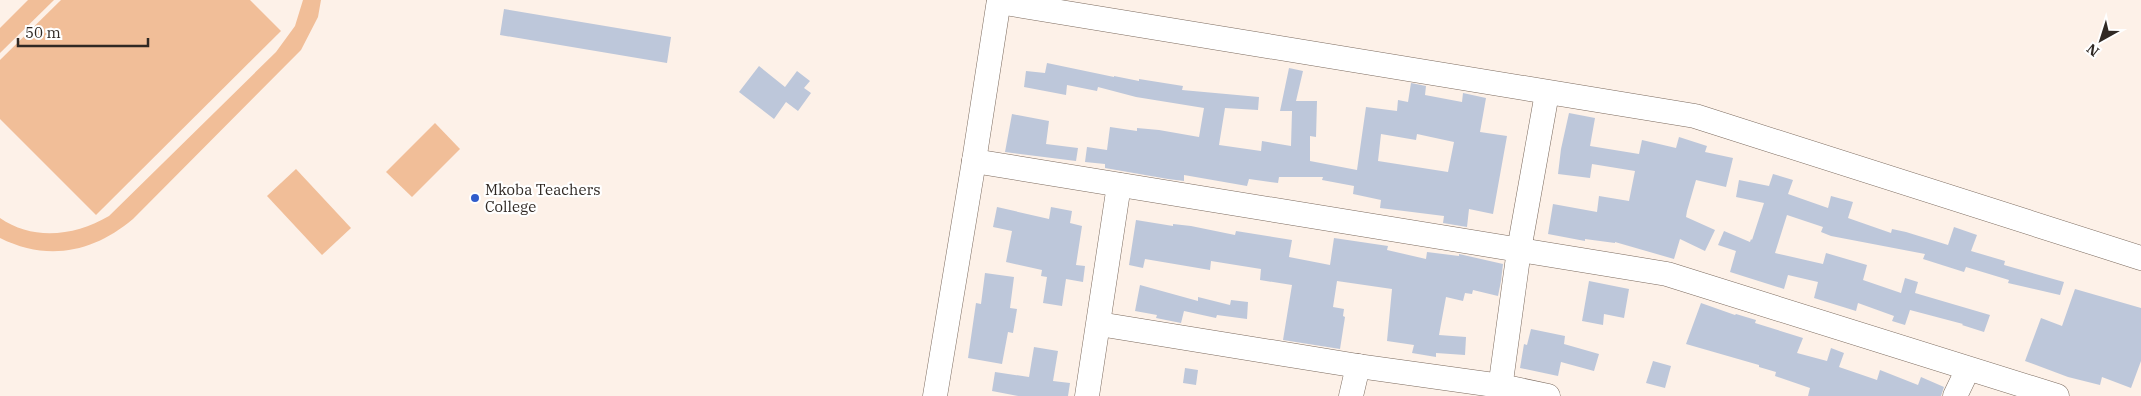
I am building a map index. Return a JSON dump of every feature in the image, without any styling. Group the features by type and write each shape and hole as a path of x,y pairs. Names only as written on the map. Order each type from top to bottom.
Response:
{"street":[{"path":"935,396 999,1 1709,120 2141,258"},
{"path":"1500,391 1519,250 1547,93"},
{"path":"974,161 1683,277 2057,396"},
{"path":"1087,396 1119,185"},
{"path":"1099,324 1500,391 1548,396"},
{"path":"1351,396 1358,366"},
{"path":"1955,396 1968,369"}],"shaded area":[{"path":"28,0 54,0 0,53 0,28"},
{"path":"61,0 250,0 281,31 96,215 0,119 0,60"},
{"path":"303,0 321,0 318,17 301,50 133,219 103,239 70,250 36,250 0,238 0,218 26,230 54,233 82,228 109,216 276,52 295,26"},
{"path":"435,123 460,149 412,197 386,172"},
{"path":"296,169 351,228 322,255 267,196"}],"building":[{"path":"504,9 671,37 667,63 500,35"},
{"path":"1047,63 1114,77 1183,86 1182,90 1259,97 1258,110 1225,108 1219,145 1261,151 1262,141 1291,146 1292,111 1280,111 1289,68 1303,71 1296,101 1317,101 1316,137 1310,136 1310,161 1357,170 1366,107 1397,111 1398,100 1408,102 1411,83 1426,86 1425,95 1462,102 1463,93 1486,98 1480,132 1507,136 1493,214 1469,209 1467,227 1443,223 1444,216 1380,208 1381,200 1353,194 1354,186 1322,180 1323,177 1279,177 1278,183 1249,179 1247,186 1184,175 1184,181 1168,179 1105,168 1105,164 1085,162 1087,147 1107,150 1110,127 1137,131 1137,128 1159,130 1199,137 1204,108 1136,97 1098,87 1097,91 1067,85 1066,95 1024,87 1026,71 1045,73","holes":["1381,134 1416,140 1417,134 1454,142 1448,172 1378,161"]},
{"path":"759,66 785,87 797,71 810,81 804,88 811,93 798,111 786,102 774,119 739,92"},
{"path":"1569,113 1595,118 1590,146 1639,154 1642,140 1676,148 1679,137 1707,146 1705,152 1733,158 1726,187 1696,180 1686,217 1715,230 1705,251 1680,239 1674,259 1615,242 1585,239 1585,241 1548,234 1553,204 1597,212 1599,196 1629,201 1635,171 1592,164 1590,178 1558,174"},
{"path":"1012,114 1049,121 1046,144 1078,148 1076,161 1005,152"},
{"path":"1773,174 1793,180 1788,194 1828,208 1831,196 1853,202 1848,218 1891,233 1892,229 1948,245 1954,227 1977,235 1971,251 2005,261 2004,265 2064,282 2060,295 2008,283 2009,280 1966,267 1964,272 1923,259 1925,254 1831,236 1821,232 1823,227 1787,215 1775,253 1823,264 1826,253 1867,265 1863,280 1901,293 1905,278 1918,282 1915,293 1990,315 1984,332 1963,324 1910,310 1905,325 1892,321 1894,316 1858,303 1856,311 1814,298 1818,282 1788,275 1784,289 1730,272 1736,251 1718,245 1724,231 1750,242 1764,203 1736,197 1739,180 1769,186"},
{"path":"997,207 1049,219 1051,207 1072,211 1070,223 1082,226 1076,265 1085,266 1083,282 1066,279 1062,306 1043,303 1047,277 1041,276 1042,270 1006,262 1012,231 993,227"},
{"path":"1136,220 1173,226 1173,224 1191,226 1235,235 1236,231 1292,240 1289,257 1330,265 1334,238 1388,246 1387,250 1426,259 1427,252 1459,256 1459,254 1503,264 1501,281 1498,296 1473,290 1472,294 1465,293 1463,301 1446,297 1439,335 1466,337 1465,355 1436,353 1436,357 1412,353 1414,345 1387,341 1392,289 1337,281 1333,307 1344,309 1343,316 1345,317 1340,349 1283,340 1292,285 1260,280 1261,269 1211,261 1210,270 1145,259 1143,268 1129,265"},
{"path":"985,273 1014,277 1010,308 1017,309 1013,333 1008,332 1002,364 968,358 976,303 981,304"},
{"path":"1589,281 1629,289 1624,318 1604,314 1603,325 1582,321"},
{"path":"1140,285 1198,301 1198,297 1230,305 1231,300 1248,302 1247,319 1217,315 1216,318 1184,311 1181,323 1156,318 1157,315 1135,311"},
{"path":"2075,289 2141,308 2141,361 2131,388 2102,377 2100,385 2068,377 2025,361 2041,318 2062,326"},
{"path":"1701,303 1756,320 1755,323 1803,338 1797,353 1827,361 1831,348 1844,353 1839,367 1877,380 1880,370 1918,385 1921,377 1944,387 1941,396 1808,396 1810,388 1775,376 1776,372 1759,367 1759,365 1686,344"},
{"path":"1531,329 1565,336 1564,344 1599,354 1594,371 1561,362 1558,376 1520,368 1524,344 1527,345"},
{"path":"1034,347 1058,351 1053,381 1070,383 1068,396 1018,396 992,391 995,372 1029,377"},
{"path":"1653,361 1671,366 1665,388 1646,383"},
{"path":"1185,368 1198,370 1196,385 1183,383"}],"place":[{"name":"Mkoba Teachers College","path":"475,198"}]}
